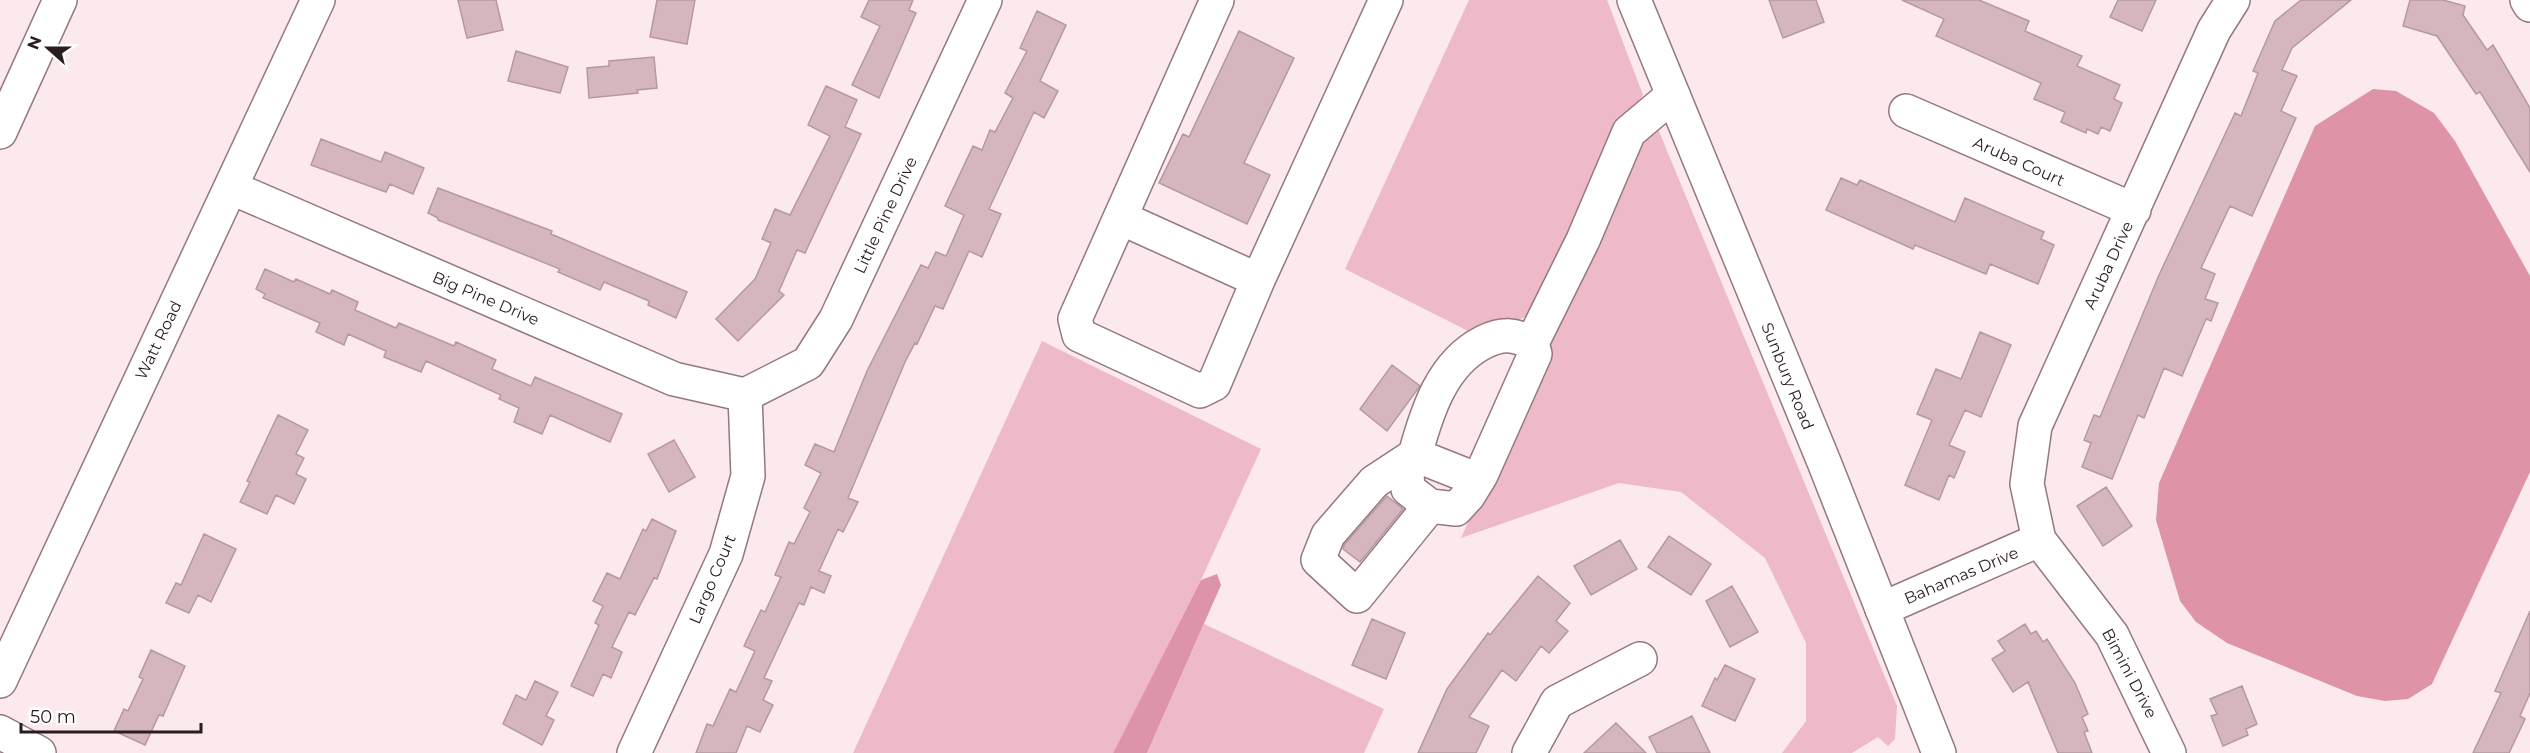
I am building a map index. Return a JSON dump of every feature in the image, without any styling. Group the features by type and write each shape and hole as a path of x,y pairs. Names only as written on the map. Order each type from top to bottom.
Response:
{"street":[{"path":"0,132 60,0"},
{"name":"Watt Road","path":"0,681 132,394 232,188 318,0"},
{"name":"Little Pine Drive","path":"746,395 808,363 836,319 985,0"},
{"path":"1217,0 1122,218 1075,319 1079,335 1200,391 1214,384 1258,280 1386,0"},
{"name":"Sunbury Road","path":"1634,0 1940,753"},
{"name":"Aruba Drive","path":"2039,540 2027,484 2036,426 2214,30 2233,0"},
{"path":"2527,0 2530,5"},
{"path":"1532,343 1516,334 1497,336 1466,351 1452,364 1425,419 1415,455 1407,472 1408,489 1430,506 1456,509 1468,496 1481,475 1535,354 1532,343 1583,240 1629,132 1673,96"},
{"name":"Aruba Court","path":"1906,111 2134,210"},
{"name":"Big Pine Drive","path":"232,188 674,379 746,395"},
{"path":"1122,218 1258,280"},
{"name":"Largo Court","path":"634,753 726,554 748,476 746,395"},
{"path":"1415,455 1473,478 1481,475"},
{"path":"1415,455 1374,482 1328,535 1318,560 1357,596 1430,506"},
{"name":"Bahamas Drive","path":"1882,609 2039,540"},
{"name":"Bimini Drive","path":"2039,540 2112,635 2169,753"},
{"path":"1529,753 1557,702 1640,659"},
{"path":"0,732 39,753"}],"shaded area":[{"path":"1469,0 1607,0 1643,95 1621,129 1532,313 1484,339 1345,269"},
{"path":"2373,89 2396,91 2434,113 2455,141 2530,276 2530,472 2432,684 2408,699 2385,701 2357,696 2227,643 2196,622 2180,601 2156,520 2159,483 2315,126"},
{"path":"1658,129 1897,706 1895,739 1888,746 1878,737 1852,753 1782,753 1806,721 1806,643 1765,558 1681,492 1619,483 1461,538 1642,137"},
{"path":"1042,341 1261,449 1201,580 1113,753 853,753"},
{"path":"1217,574 1221,585 1147,753 1113,753 1201,580"},
{"path":"1204,624 1384,709 1364,753 1147,753"}],"building":[{"path":"458,0 496,0 503,30 467,38"},
{"path":"657,0 695,0 687,44 650,37"},
{"path":"869,0 913,0 909,10 916,13 879,98 852,85 880,26 861,17"},
{"path":"1769,0 1816,0 1824,22 1783,38"},
{"path":"1902,0 1979,0 2029,21 2025,31 2082,56 2077,66 2120,85 2114,99 2122,103 2110,131 2101,127 2098,134 2087,129 2086,133 2061,122 2065,112 2034,99 2041,83 1936,36 1944,19"},
{"path":"2118,0 2156,0 2142,31 2110,17"},
{"path":"2301,0 2351,0 2292,48 2282,70 2297,76 2281,111 2296,118 2252,216 2230,206 2201,268 2215,274 2205,299 2218,303 2211,321 2206,319 2182,376 2164,368 2144,418 2138,415 2112,479 2082,467 2091,443 2084,440 2094,415 2100,417 2159,275 2235,113 2241,116 2258,73 2253,71 2275,21"},
{"path":"2410,0 2443,0 2465,6 2463,15 2487,50 2493,45 2530,108 2530,172 2480,92 2476,94 2437,36 2403,26"},
{"path":"1037,11 1066,25 1040,81 1058,91 1044,118 1034,112 989,209 1001,214 982,257 969,251 943,309 935,306 917,344 915,343 905,362 848,498 858,502 843,532 838,529 819,571 831,576 824,593 811,587 804,605 799,603 764,678 772,681 763,700 773,705 760,732 747,726 736,753 696,753 707,724 713,726 730,689 736,692 755,651 744,646 761,610 765,612 781,577 775,575 789,542 794,544 810,512 804,508 821,473 805,465 815,444 834,452 867,371 921,265 928,268 936,252 946,256 964,215 945,206 973,146 982,150 990,130 995,132 1013,98 1005,93 1027,51 1020,48"},
{"path":"1239,31 1294,58 1244,163 1270,175 1247,224 1159,183 1183,134 1189,137"},
{"path":"516,51 568,67 560,93 508,81"},
{"path":"654,57 657,88 637,90 638,93 589,98 587,68 609,66 609,61"},
{"path":"826,86 857,100 845,127 861,134 805,253 797,250 779,291 784,295 738,341 716,319 755,279 771,243 762,239 775,209 790,215 830,136 808,125"},
{"path":"321,139 381,162 385,152 424,168 413,194 390,184 386,192 311,165"},
{"path":"1841,178 1857,185 1860,180 1955,222 1965,198 2044,232 2041,239 2054,245 2038,284 1990,264 1986,274 1915,245 1913,249 1826,210"},
{"path":"438,188 552,231 551,234 687,292 676,318 648,305 649,301 604,282 600,290 558,272 560,269 438,220 428,213"},
{"path":"265,269 330,294 332,290 358,302 355,310 396,328 399,323 454,346 456,342 496,360 492,369 531,386 535,377 622,414 610,442 550,415 542,434 514,422 519,408 499,399 501,395 426,361 421,372 384,357 386,351 348,334 344,345 316,332 320,323 263,298 265,294 256,289"},
{"path":"1980,332 2011,345 1981,417 1965,410 1949,445 1965,452 1954,478 1949,475 1939,500 1905,485 1932,420 1917,414 1936,369 1961,379"},
{"path":"1392,365 1420,386 1387,431 1360,409"},
{"path":"278,415 308,430 296,454 304,458 296,474 306,479 294,504 276,495 267,514 240,502 250,482 247,481"},
{"path":"674,440 695,477 669,492 648,454"},
{"path":"2106,487 2132,526 2103,546 2077,506"},
{"path":"1387,496 1403,509 1360,562 1343,549 1344,545"},
{"path":"652,519 676,531 657,579 654,578 635,615 629,612 612,647 622,652 611,678 603,674 593,696 571,686 599,625 595,623 603,606 593,601 607,573 620,579 643,529 646,531"},
{"path":"204,534 236,549 211,602 198,595 189,613 166,603 176,583 181,585"},
{"path":"1669,536 1711,564 1691,595 1648,567"},
{"path":"1620,540 1637,569 1591,595 1574,566"},
{"path":"1538,576 1570,603 1556,621 1568,631 1549,653 1541,646 1516,681 1502,670 1469,717 1489,726 1476,753 1418,753 1447,689 1488,633 1490,635"},
{"path":"1732,586 1758,632 1730,647 1706,601"},
{"path":"2530,611 2530,693 2520,716 2525,719 2509,753 2473,753 2501,693 2495,691"},
{"path":"1372,619 1405,633 1386,679 1352,665"},
{"path":"2025,624 2031,634 2036,631 2043,642 2047,639 2075,683 2088,714 2082,717 2088,731 2084,732 2092,753 2058,753 2028,682 2013,692 1992,659 2005,651 1998,641"},
{"path":"151,650 185,666 163,716 159,715 145,745 114,731 124,709 128,711 143,679 139,677"},
{"path":"1725,665 1755,679 1735,721 1702,706 1715,678 1717,680"},
{"path":"535,681 558,692 546,716 554,720 542,745 503,724 516,695 526,700"},
{"path":"2242,686 2257,724 2246,729 2248,735 2223,746 2211,716 2217,714 2210,699"},
{"path":"1692,716 1710,753 1657,753 1649,737"},
{"path":"1616,723 1646,753 1584,753"}]}
